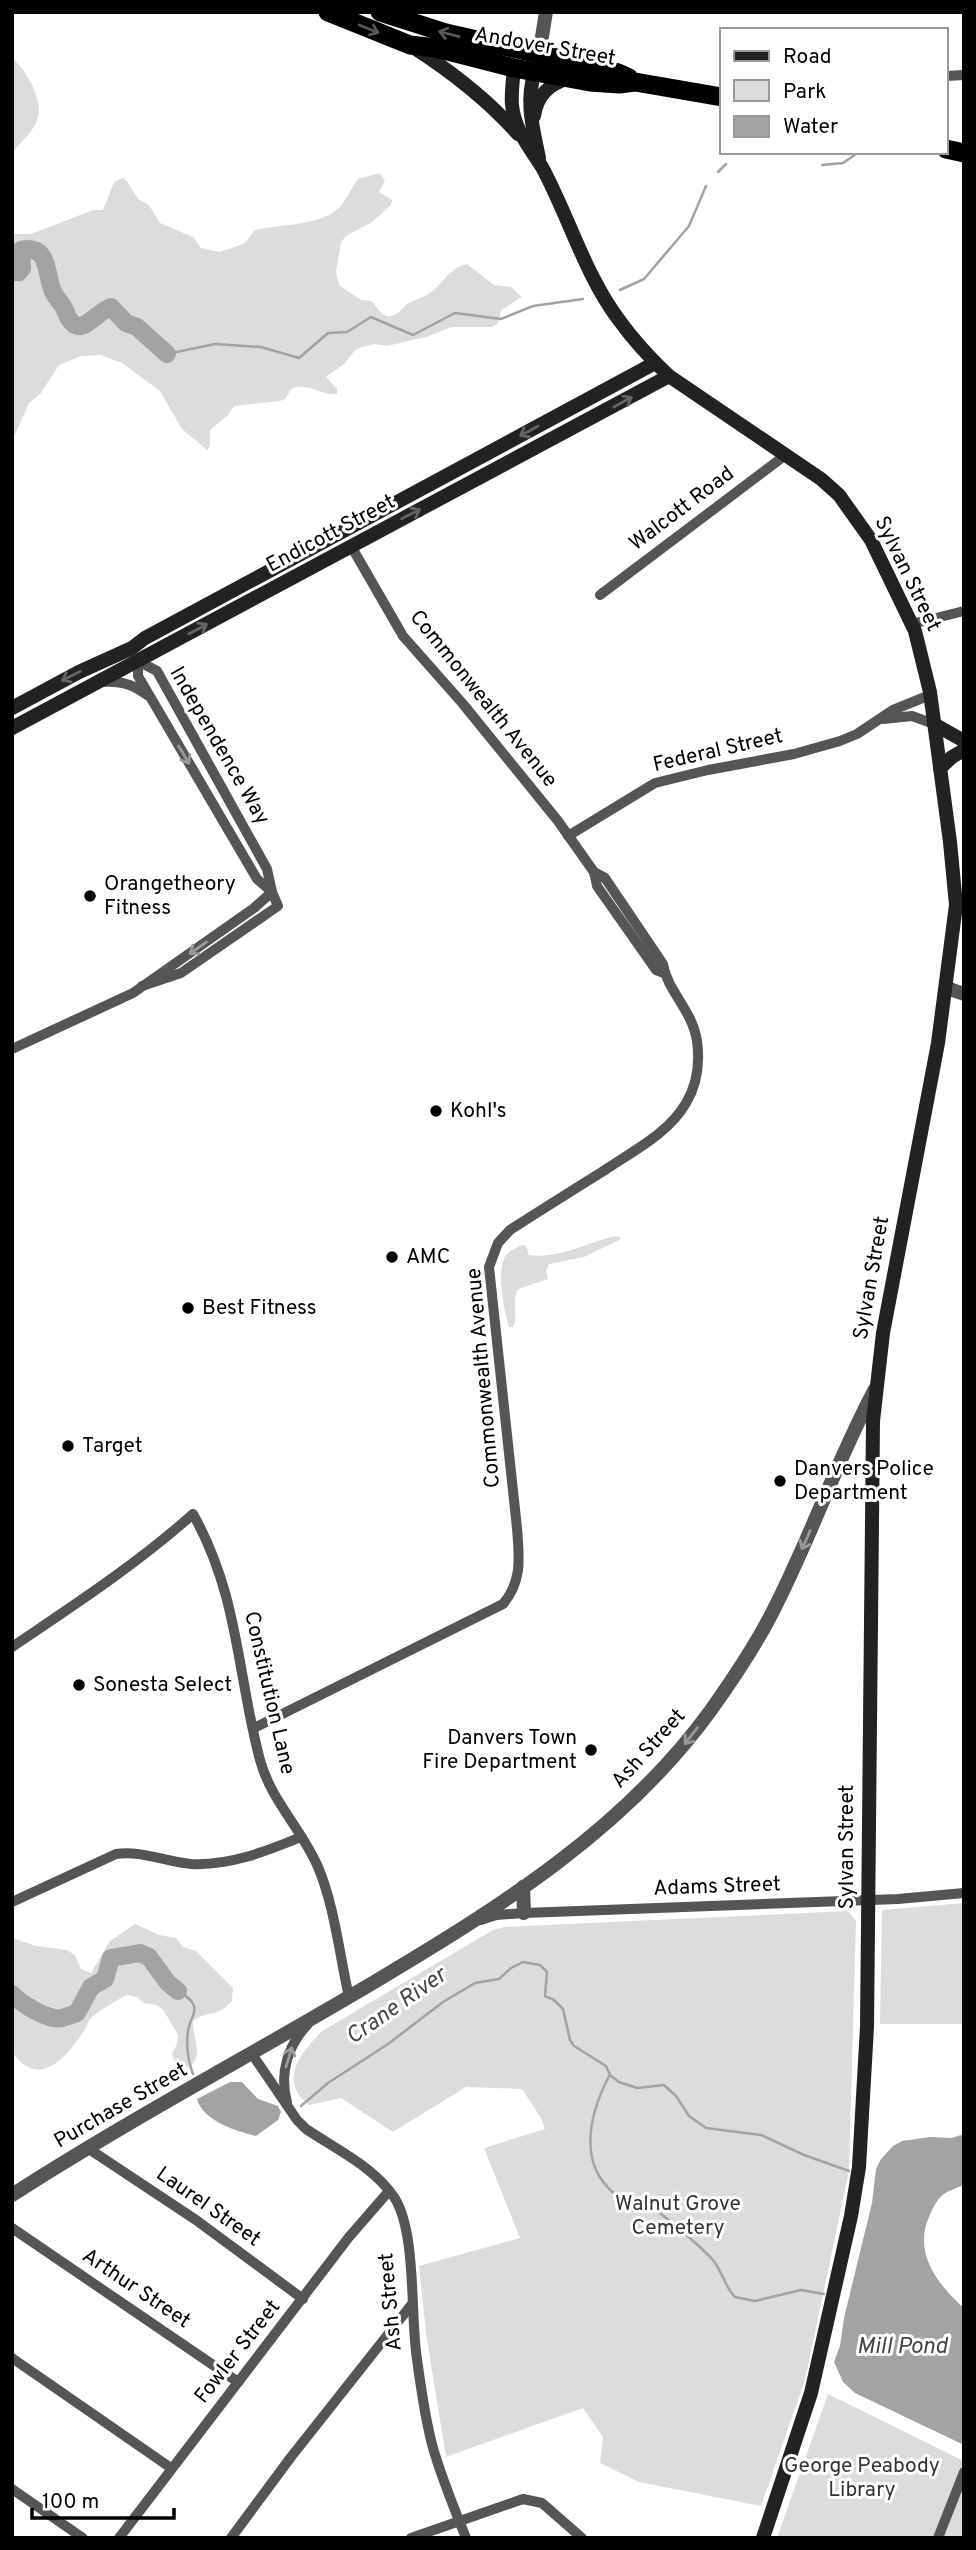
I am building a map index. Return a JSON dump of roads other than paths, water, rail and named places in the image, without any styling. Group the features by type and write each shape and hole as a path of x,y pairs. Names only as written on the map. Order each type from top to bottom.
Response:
{"highway":[{"name":"Andover Street","path":"328,12 410,45 618,73 635,82"},
{"name":"Andover Street","path":"380,12 515,59"},
{"name":"Andover Street","path":"537,63 569,78 619,84 635,82 720,97"}],"main road":[{"path":"410,45 461,79 490,104 524,140"},
{"name":"Sylvan Street","path":"515,59 512,106 524,140 541,167 601,291 618,319 669,376 821,479 839,495 871,540 912,624 930,695 956,905 939,1043 883,1333 875,1390 871,1517 867,2027 856,2191 811,2393 764,2538"},
{"name":"Sylvan Street","path":"537,63 530,86 529,104 541,167"},
{"path":"533,125 540,97 553,84 569,78"},
{"path":"636,341 636,373"},
{"name":"Endicott Street","path":"12,728 99,682 135,654 145,638 655,363"},
{"name":"Endicott Street","path":"12,708 79,672 135,654 351,546 669,376"},
{"path":"568,410 577,427"},
{"path":"342,532 351,546"},
{"path":"934,724 964,741"},
{"path":"940,768 951,757 964,750"}],"street":[{"path":"537,63 547,12"},
{"name":"Walcott Road","path":"600,595 787,454"},
{"name":"Commonwealth Avenue","path":"254,1728 492,1610 503,1604 512,1593 519,1564 489,1267 498,1243 510,1230 644,1144 673,1121 695,1085 699,1063 691,1017 664,973 656,970 597,886 594,872 568,836 463,704 409,644 351,546"},
{"path":"912,624 964,611"},
{"name":"Independence Way","path":"135,654 138,677 257,879 272,892"},
{"name":"Independence Way","path":"12,1049 142,986 181,973 278,906 267,869 157,671 135,654"},
{"name":"Independence Way","path":"99,682 119,681 132,684 149,696"},
{"name":"Federal Street","path":"568,836 656,783 815,748 857,734 893,710 930,695"},
{"name":"Federal Street","path":"883,719 912,716 934,724"},
{"name":"Independence Way","path":"142,986 254,908 272,892"},
{"path":"947,988 964,994"},
{"name":"Ash Street","path":"466,2538 428,2428 416,2355 410,2261 402,2216 389,2191 366,2169 306,2129 252,2054 472,1924 566,1858 602,1829 665,1766 710,1712 752,1649 778,1603 853,1431 875,1390"},
{"name":"Constitution Lane","path":"12,1647 101,1587 172,1534 193,1514 212,1553 229,1604 260,1760 282,1810 318,1868 327,1896 349,1997"},
{"path":"12,1902 116,1854 131,1852 192,1864 252,1856 301,1837"},
{"path":"523,1887 524,1913"},
{"name":"Adams Street","path":"472,1924 496,1915 524,1913 868,1900 964,1893"},
{"name":"Ash Street","path":"289,2108 284,2080 289,2052 296,2038 318,2015"},
{"name":"Purchase Street","path":"12,2195 252,2054"},
{"name":"Laurel Street","path":"89,2149 196,2220 303,2300"},
{"name":"Fowler Street","path":"118,2538 349,2237 389,2191"},
{"name":"Arthur Street","path":"12,2228 238,2382"},
{"path":"231,2538 412,2304"},
{"path":"12,2358 172,2468"},
{"path":"938,2538 964,2472"},
{"path":"12,2489 83,2538"},
{"path":"411,2538 514,2501 534,2500 547,2507 582,2538"}],"water":[{"path":"230,2082 242,2082 258,2099 278,2106 281,2112 278,2120 256,2136 230,2128 213,2119 200,2107 197,2099"},
{"name":"Mill Pond","path":"964,2134 964,2185 946,2193 937,2201 925,2230 924,2243 926,2256 937,2279 964,2308 964,2445 855,2393 843,2382 834,2362 840,2346 844,2318 872,2203 876,2169 881,2159 902,2141 930,2137 952,2138"}],"waterway":[{"path":"822,165 843,163 856,154"},
{"path":"718,172 726,164"},
{"path":"620,290 644,279 689,226 706,186"},
{"path":"12,272 19,272 22,268 21,250 36,251 44,259 53,293 73,324 81,326 111,307 126,323 137,327 167,354"},
{"path":"167,354 215,344 261,347 299,358 328,333 347,332 371,317 413,335 455,313 501,319 533,306 583,299"},
{"name":"Crane River","path":"12,1994 44,2015 66,2017 77,2013 91,1987 105,1979 111,1958 140,1953 149,1957 168,1983 178,1991"},
{"name":"Crane River","path":"301,2106 328,2083 388,2044 443,2002 475,1983 499,1979 523,1962 540,1965 547,1972 545,1996 563,2009 570,2040 574,2046 606,2066 610,2075 619,2082 637,2088 664,2085 676,2096 689,2116 706,2128 761,2135 804,2155 849,2171"},
{"name":"Crane River","path":"178,1991 190,1999 194,2008 187,2042 193,2074"},
{"path":"609,2076 595,2110 590,2144 599,2175 609,2189 629,2203 656,2210 687,2236 713,2260 735,2297 755,2301 801,2290 824,2294"}],"place":[{"name":"Orangetheory Fitness","path":"90,896"},
{"name":"Kohl's","path":"436,1111"},
{"name":"AMC","path":"392,1257"},
{"name":"Best Fitness","path":"188,1308"},
{"name":"Target","path":"68,1446"},
{"name":"Danvers Police Department","path":"780,1481"},
{"name":"Sonesta Select","path":"79,1685"},
{"name":"Danvers Town Fire Department","path":"591,1750"}],"park label":[{"name":"Walnut Grove Cemetery","path":"678,2216"},
{"name":"George Peabody Library","path":"862,2478"}]}
